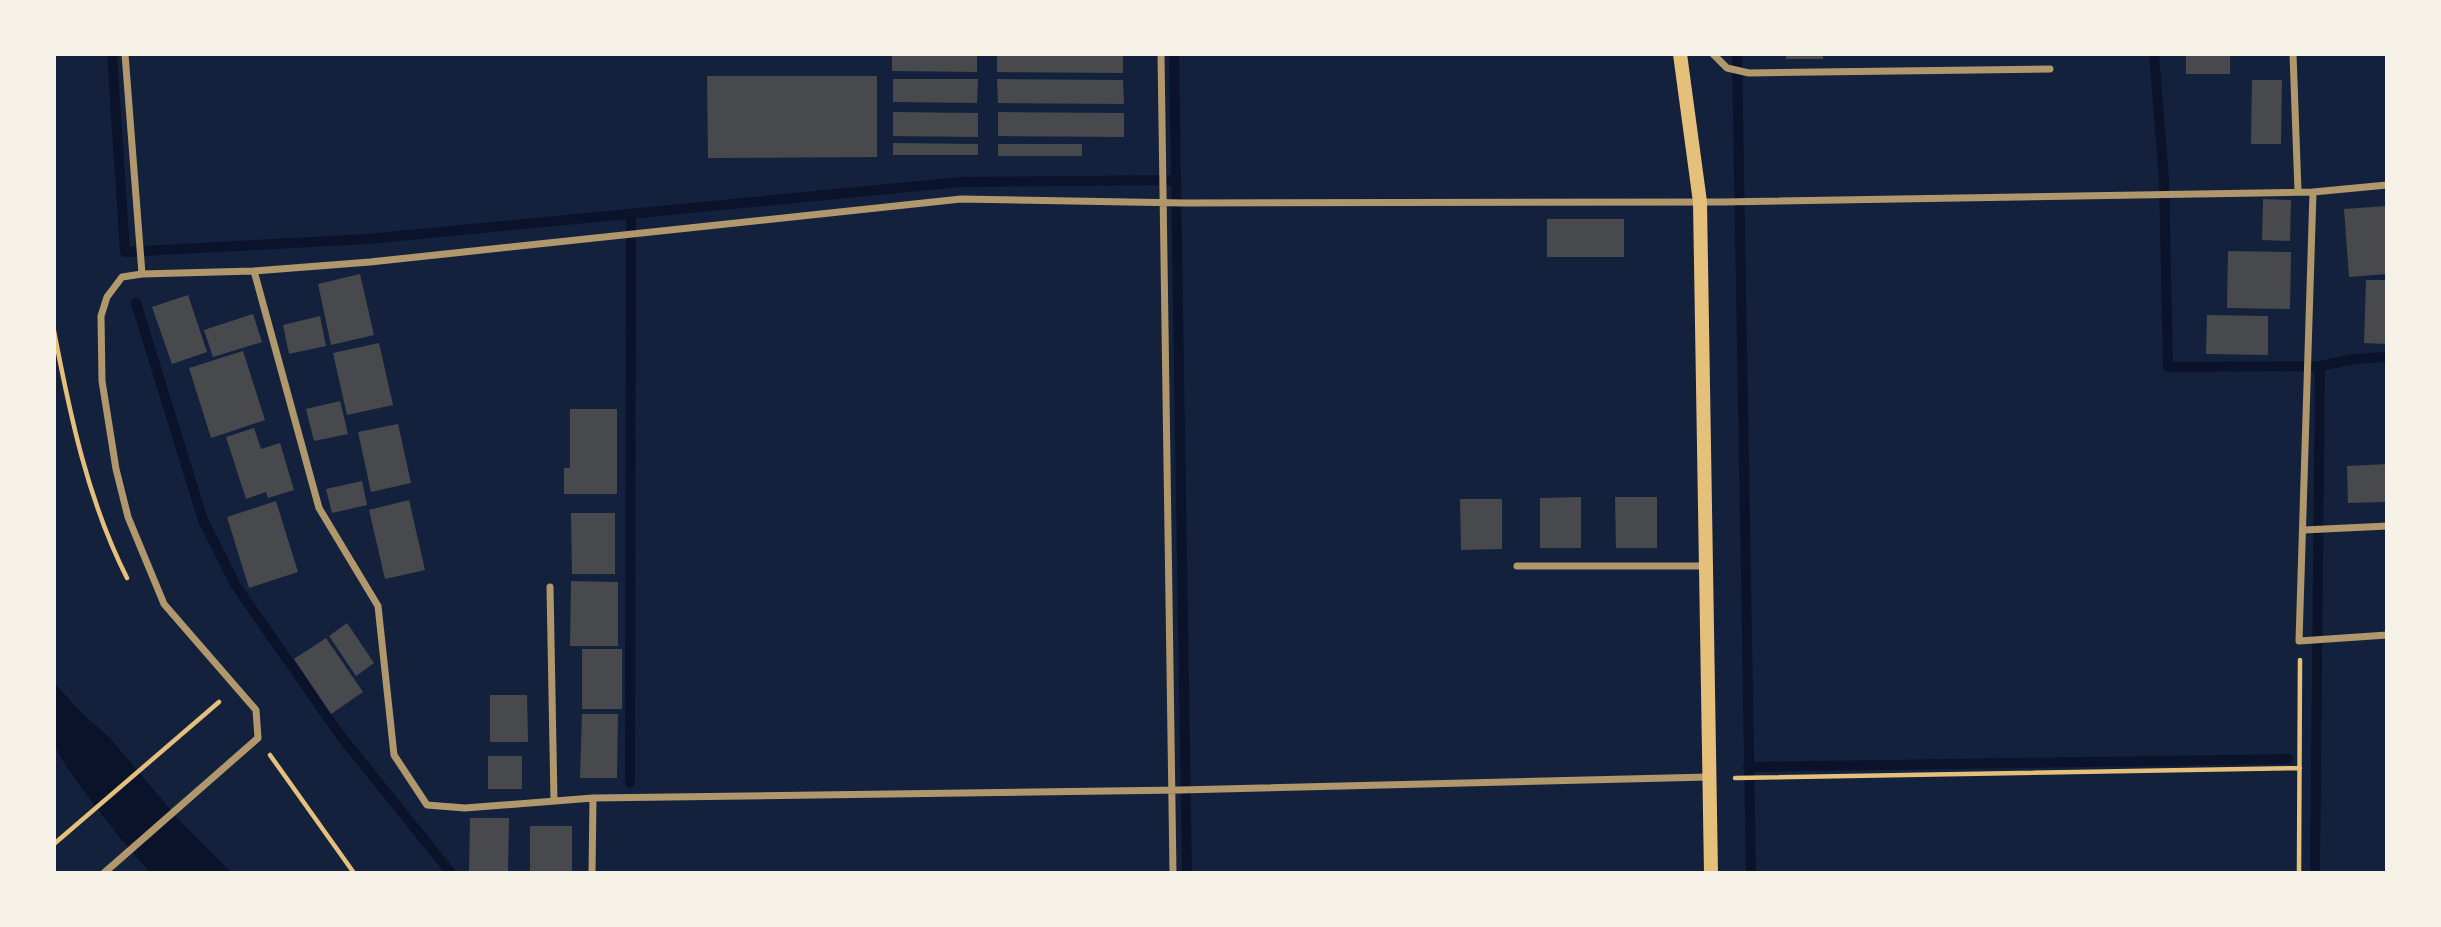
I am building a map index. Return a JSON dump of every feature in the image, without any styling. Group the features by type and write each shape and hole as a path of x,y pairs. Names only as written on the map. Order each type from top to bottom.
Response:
{"main road":[{"path":"1680,54 1700,202 1711,873"}],"street":[{"path":"125,54 142,246 142,274"},
{"path":"1161,54 1176,790 1173,873"},
{"path":"1713,54 1727,68 1749,73 2050,68"},
{"path":"2294,54 2298,191"},
{"path":"104,873 258,738 256,710 164,604 128,517 116,469 102,381 101,316 107,297 122,277 370,262 961,199 1184,203 1700,202 2313,192 2387,185"},
{"path":"2313,192 2307,529 2300,641 2387,635"},
{"path":"254,271 320,508 378,606 394,755 427,805 465,808 593,798 1193,790 1709,778"},
{"path":"2307,529 2387,526"},
{"path":"1517,566 1705,566"},
{"path":"550,587 554,800"},
{"path":"592,873 593,798"}],"path":[{"path":"2298,873 2300,641"},
{"path":"54,844 219,702 258,738 354,873"},
{"path":"1742,779 2300,768"}],"water":[{"path":"54,683 110,738 181,822 232,873 151,873 142,864 58,753 53,736"}],"building":[{"path":"892,54 977,54 977,72 892,71"},
{"path":"997,54 1123,54 1123,73 997,72"},
{"path":"1786,54 1823,54 1823,59 1786,59"},
{"path":"2186,54 2230,54 2230,74 2186,74"},
{"path":"707,76 877,76 877,157 708,158"},
{"path":"893,79 978,79 977,103 893,102"},
{"path":"997,79 1123,80 1124,104 998,103"},
{"path":"2252,80 2282,80 2281,144 2251,144"},
{"path":"893,112 978,113 978,137 893,136"},
{"path":"998,112 1124,113 1124,137 998,136"},
{"path":"893,143 978,144 978,155 893,155"},
{"path":"998,144 1082,144 1082,156 998,156"},
{"path":"2263,199 2291,200 2290,241 2262,240"},
{"path":"2387,206 2387,274 2349,277 2344,209"},
{"path":"1547,219 1624,219 1624,257 1547,257"},
{"path":"2228,251 2291,252 2290,309 2227,308"},
{"path":"360,274 374,335 331,345 318,284"},
{"path":"2366,280 2387,280 2387,344 2364,343"},
{"path":"188,295 207,352 172,364 152,307"},
{"path":"253,314 262,342 213,357 204,330"},
{"path":"2207,315 2268,316 2268,355 2206,354"},
{"path":"320,316 326,346 289,354 283,325"},
{"path":"379,343 393,405 347,415 333,353"},
{"path":"243,351 265,420 211,438 189,368"},
{"path":"340,401 348,434 314,441 306,409"},
{"path":"570,409 617,409 617,494 564,494 564,468 570,468"},
{"path":"398,424 411,483 371,492 358,432"},
{"path":"254,428 261,449 280,443 294,490 268,498 266,492 246,499 226,437"},
{"path":"2387,464 2387,502 2348,503 2347,466"},
{"path":"362,481 367,505 332,513 326,489"},
{"path":"1581,497 1581,548 1540,548 1540,498"},
{"path":"1615,497 1657,497 1657,548 1616,548"},
{"path":"1460,499 1502,499 1502,549 1461,550"},
{"path":"409,500 425,570 385,579 369,510"},
{"path":"276,501 298,572 249,588 227,517"},
{"path":"571,513 615,513 615,574 572,574"},
{"path":"571,581 618,582 618,646 570,646"},
{"path":"347,623 374,663 356,676 329,636"},
{"path":"326,638 363,692 331,714 294,659"},
{"path":"582,649 622,649 622,709 582,709"},
{"path":"490,695 527,695 528,742 490,742"},
{"path":"582,714 618,714 617,778 580,778"},
{"path":"488,756 522,756 522,789 488,789"},
{"path":"470,818 509,818 508,873 469,873"},
{"path":"530,826 572,826 572,873 530,873"}],"waterway":[{"path":"112,54 125,252 368,239 961,182 1175,180"},
{"path":"1174,54 1187,873"},
{"path":"1737,54 1751,873"},
{"path":"2154,54 2164,179 2168,367 2320,366 2354,359 2387,357"},
{"path":"630,783 631,214"},
{"path":"136,303 203,520 236,586 340,735 451,873"},
{"path":"2315,873 2320,366"},
{"path":"1748,767 2288,759"}]}
